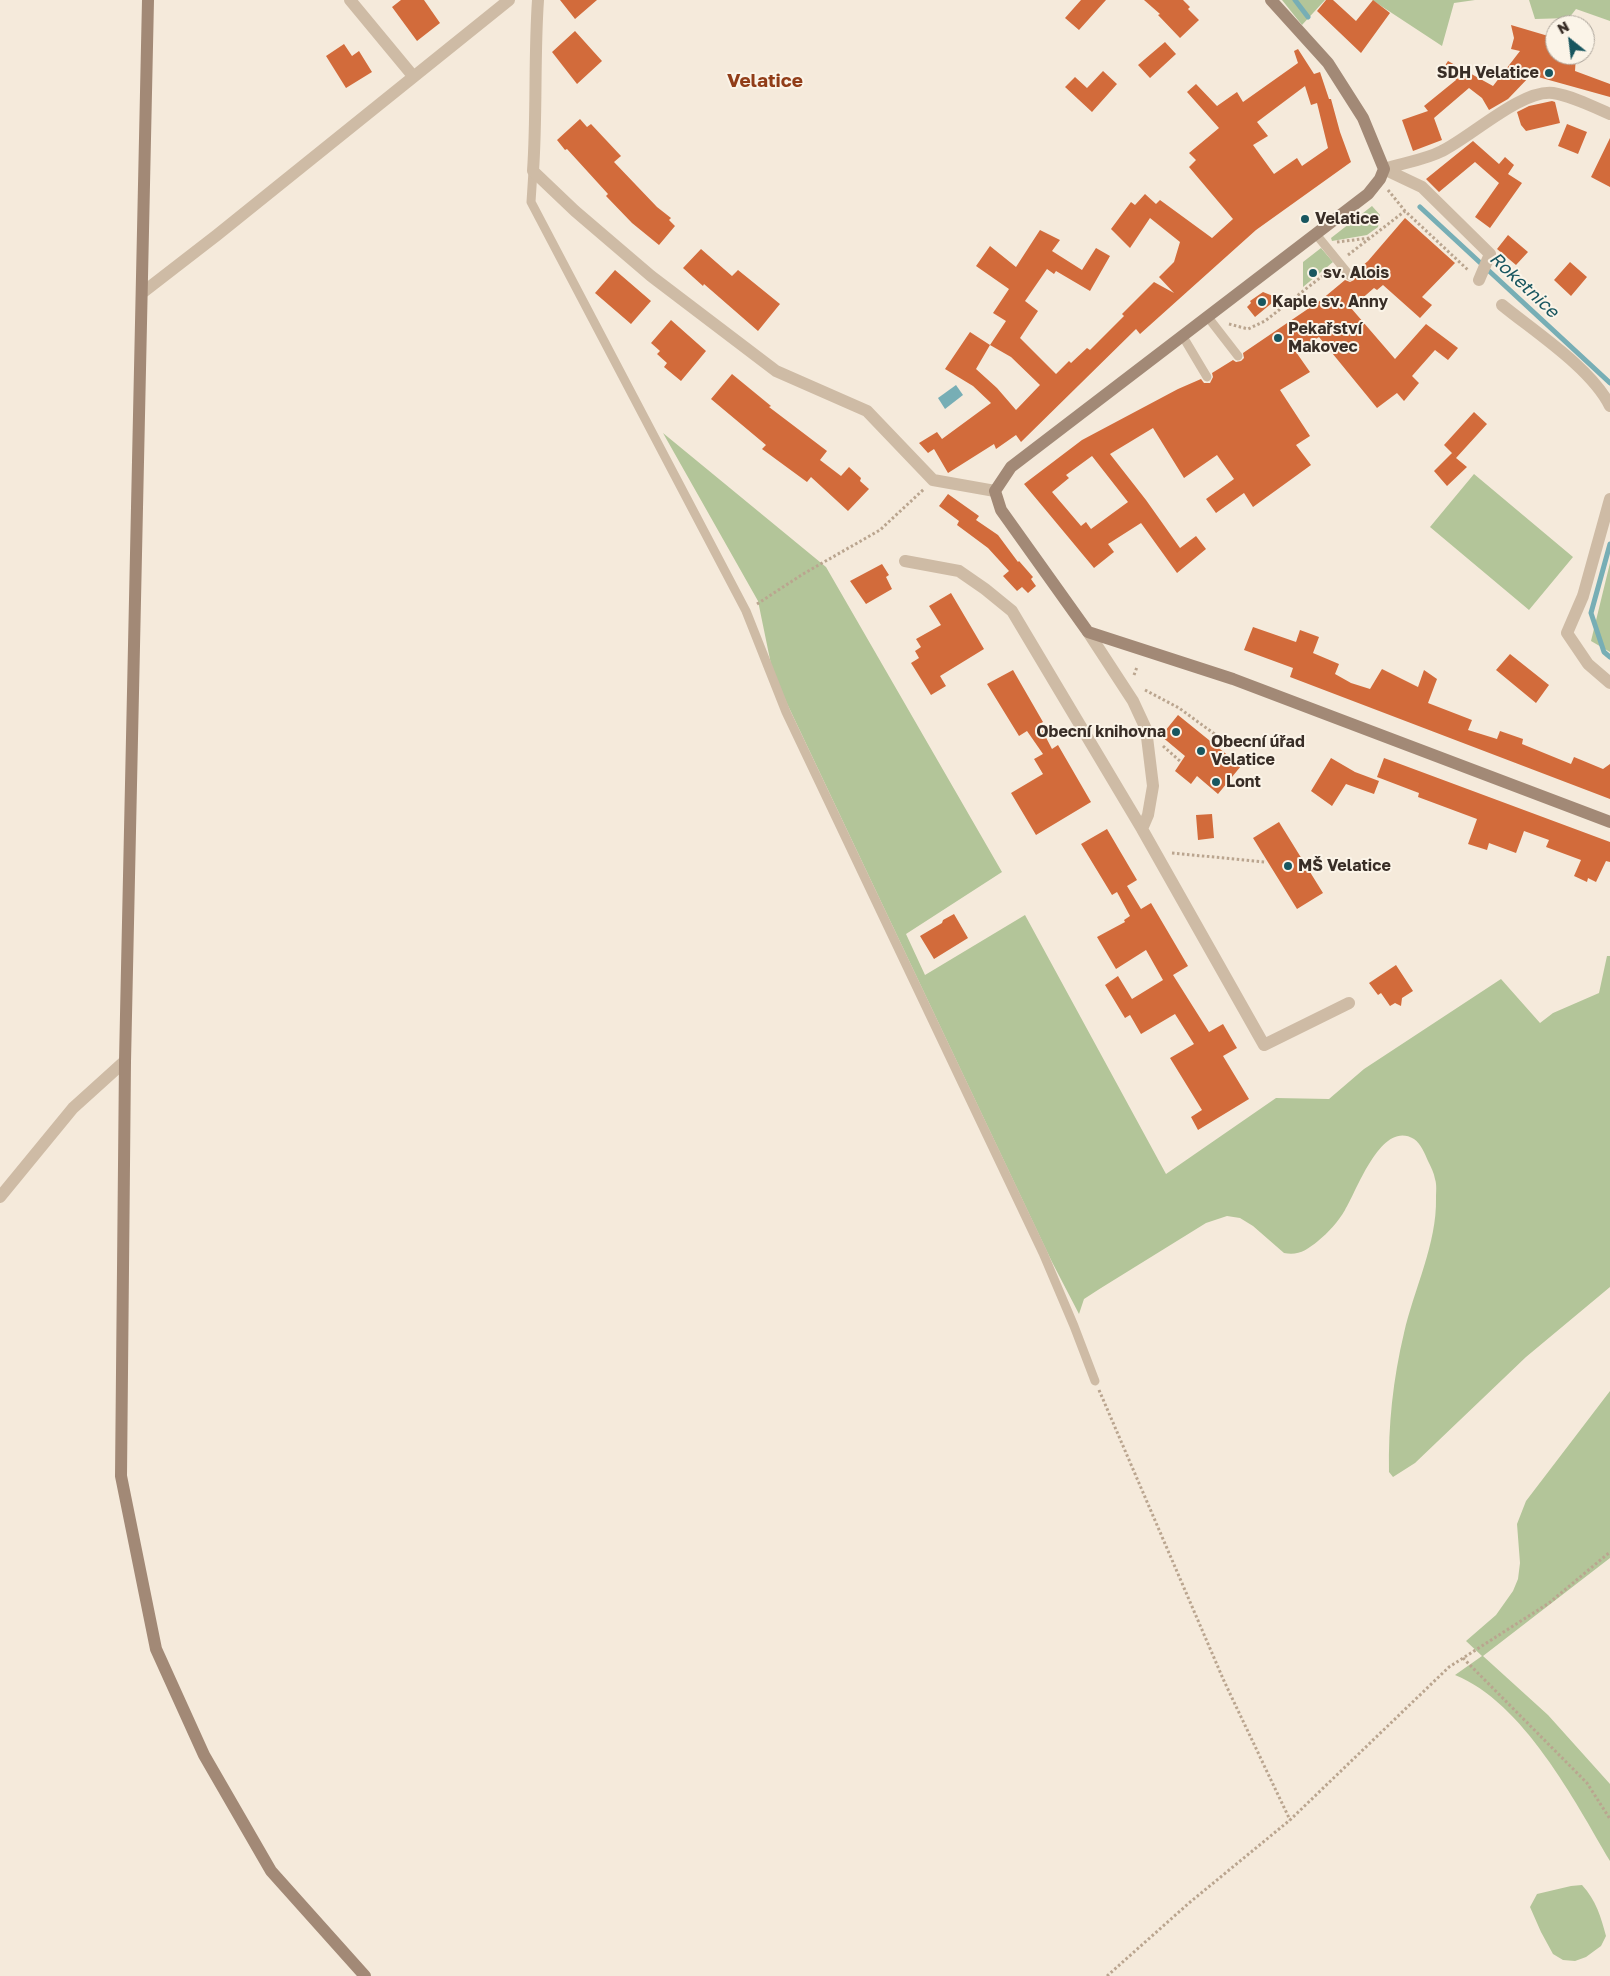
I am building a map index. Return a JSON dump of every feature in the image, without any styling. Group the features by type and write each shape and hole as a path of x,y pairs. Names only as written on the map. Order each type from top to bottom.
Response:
{"street":[{"path":"148,0 125,1061 121,1476 156,1649 204,1755 271,1871 365,1976"},
{"path":"350,0 413,76"},
{"path":"142,293 509,0"},
{"path":"538,0 536,122 533,171 574,211 651,276 776,372 867,411 934,480 995,491"},
{"path":"1271,0 1328,63 1363,118 1382,174"},
{"path":"995,491 1011,467 1211,313 1319,238 1368,194 1382,174 1442,152 1490,120 1534,95 1552,93 1610,114"},
{"path":"1382,174 1422,186 1490,254 1481,273"},
{"path":"1502,305 1574,364 1603,393 1610,406"},
{"path":"995,491 1001,510 1088,632 1133,701 1146,729 1158,786 1142,829"},
{"path":"1610,498 1583,596 1567,633 1588,664 1610,683"},
{"path":"905,561 959,571 1012,611 1142,829 1264,1045 1349,1003"},
{"path":"1088,632 1233,679 1610,822"},
{"path":"0,1197 73,1108 125,1061"}],"lane":[{"path":"533,171 532,202 746,611 786,712 1043,1253 1095,1380"},
{"path":"1319,238 1350,276"},
{"path":"1211,313 1238,356"},
{"path":"1182,335 1207,377"}],"path":[{"path":"1382,174 1405,211 1481,273"},
{"path":"1211,313 1227,323 1248,329 1265,322 1405,211"},
{"path":"1319,238 1371,238"},
{"path":"746,611 803,574 880,530 934,480"},
{"path":"1132,680 1137,667"},
{"path":"1140,688 1179,708 1220,738 1215,746"},
{"path":"1154,851 1265,862"},
{"path":"1095,1380 1224,1681 1290,1820"},
{"path":"1107,1976 1189,1902 1290,1820 1449,1667 1549,1603 1610,1552"},
{"path":"1463,1658 1587,1784 1610,1819"}],"green space":[{"path":"1282,0 1325,0 1302,25"},
{"path":"1372,0 1475,0 1454,3 1442,46"},
{"path":"1529,0 1610,0 1610,21 1576,9 1571,15 1545,15 1545,19 1535,19"},
{"path":"1372,206 1380,215 1378,227 1367,235 1332,241 1331,238"},
{"path":"1321,248 1333,262 1303,287 1303,262"},
{"path":"663,433 826,567 1002,872 906,934 925,975 1025,915 1166,1174 1276,1098 1329,1099 1364,1069 1501,979 1540,1023 1553,1013 1599,993 1607,956 1610,956 1610,1287 1526,1357 1415,1463 1393,1477 1389,1472 1390,1420 1397,1368 1408,1316 1429,1249 1435,1215 1436,1181 1419,1144 1414,1139 1402,1136 1391,1139 1381,1148 1363,1174 1339,1219 1333,1227 1306,1250 1294,1254 1284,1253 1253,1226 1240,1218 1227,1216 1206,1223 1084,1299 1079,1314 1052,1262 773,674 758,601"},
{"path":"1474,474 1573,557 1529,610 1430,527"},
{"path":"1610,563 1610,652 1591,641"},
{"path":"1610,1391 1610,1558 1483,1656 1548,1715 1610,1784 1610,1861 1564,1783 1525,1730 1503,1707 1480,1688 1455,1675 1482,1656 1466,1641 1496,1615 1513,1591 1518,1579 1520,1563 1517,1524 1526,1501"},
{"path":"1582,1885 1600,1915 1606,1936 1601,1946 1586,1957 1575,1961 1563,1960 1553,1954 1530,1907 1537,1894"}],"water":[{"path":"956,385 963,395 945,409 938,398"}],"building":[{"path":"401,0 424,0 440,23 417,41 392,7"},
{"path":"560,0 597,0 575,19"},
{"path":"1081,0 1106,0 1079,30 1065,18"},
{"path":"1144,0 1183,0 1190,7 1188,9 1199,20 1180,38 1158,15 1160,14"},
{"path":"1326,0 1333,0 1356,21 1373,0 1390,13 1361,53 1317,11"},
{"path":"1511,25 1545,35 1545,65 1575,65 1575,71 1610,84 1610,97 1531,75 1508,99 1489,110 1482,98 1469,88 1434,118 1442,140 1413,151 1402,120 1428,111 1424,106 1456,80 1444,67 1448,61 1493,86 1520,51 1511,49 1514,38"},
{"path":"575,31 602,61 577,84 552,52"},
{"path":"1165,42 1176,54 1150,78 1138,65"},
{"path":"344,44 352,56 359,51 372,72 346,88 326,56"},
{"path":"1298,49 1314,74 1320,72 1329,99 1331,99 1351,162 1256,230 1140,334 1136,329 1021,442 1016,435 996,449 994,444 948,473 934,449 928,453 919,443 937,432 942,439 991,403 973,386 945,369 970,332 990,345 1006,321 993,313 1009,289 976,266 990,246 1016,267 1040,230 1060,240 1052,251 1082,270 1096,248 1110,256 1090,291 1056,271 1054,274 1047,269 1025,301 1038,311 1020,338 1056,374 1069,361 1071,363 1087,348 1090,350 1154,282 1174,293 1159,277 1174,262 1180,242 1150,218 1130,248 1111,229 1131,202 1135,205 1145,194 1156,204 1160,200 1212,238 1233,219 1189,167 1196,160 1189,153 1219,128 1187,92 1196,84 1217,106 1237,92 1243,102 1298,63 1294,51","holes":["1305,86 1311,105 1317,103 1328,148 1302,166 1297,158 1274,174 1253,145 1268,136 1257,122","990,345 1011,357 1040,385 1016,410 997,388 976,369"]},
{"path":"1103,71 1117,84 1092,112 1065,87 1075,77 1087,88"},
{"path":"1555,102 1560,123 1526,131 1521,125 1517,112 1529,106"},
{"path":"580,119 587,127 591,124 621,156 614,162 657,207 671,218 669,220 675,226 659,245 632,223 606,196 608,194 557,140"},
{"path":"1567,124 1587,132 1578,154 1558,146"},
{"path":"1610,138 1610,187 1591,177"},
{"path":"1473,141 1499,164 1505,157 1514,165 1508,174 1522,183 1490,228 1475,217 1499,183 1475,162 1439,192 1426,179"},
{"path":"1405,218 1455,263 1422,297 1432,305 1420,318 1383,285 1377,290 1374,288 1351,308 1395,359 1426,324 1458,348 1448,360 1435,350 1412,376 1419,383 1404,401 1397,393 1377,408 1319,337 1296,352 1310,372 1280,390 1310,436 1296,445 1311,465 1253,507 1244,493 1216,513 1206,499 1234,479 1217,455 1184,478 1153,428 1110,454 1180,548 1196,536 1206,549 1177,573 1141,523 1108,544 1114,552 1094,568 1024,484 1082,440 1178,389 1201,379 1204,383 1210,383 1213,377 1212,373 1233,360 1236,362 1241,361 1244,358 1243,353 1321,300 1345,280 1350,282 1354,280 1355,272 1368,261","holes":["1092,456 1128,502 1091,529 1086,522 1081,526 1052,492 1069,478 1066,475"]},
{"path":"1508,235 1528,252 1516,265 1497,249"},
{"path":"701,249 732,276 738,270 780,304 758,331 683,268"},
{"path":"1570,262 1587,277 1571,296 1554,280"},
{"path":"615,270 651,301 631,324 595,293"},
{"name":"Kaple sv. Anny","path":"1263,292 1278,298 1255,317 1247,307 1251,303 1250,301"},
{"path":"671,320 706,351 681,381 664,367 667,363 657,354 660,351 651,343"},
{"path":"732,374 771,406 769,407 827,451 820,460 841,476 849,467 861,478 860,481 869,489 848,511 811,477 807,482 762,449 766,445 711,399"},
{"path":"1474,412 1487,424 1456,458 1467,467 1447,486 1434,471 1452,453 1444,445"},
{"path":"948,494 979,516 976,520 998,535 1018,562 1033,577 1031,579 1036,586 1028,593 1022,587 1017,591 1003,576 1009,571 988,548 957,525 959,521 939,506"},
{"path":"882,564 889,575 886,577 892,589 866,604 850,581"},
{"path":"951,593 984,649 940,676 946,686 931,695 911,663 919,658 915,651 921,647 916,639 941,625 929,606"},
{"path":"1253,627 1296,642 1300,630 1319,637 1313,653 1339,664 1335,674 1351,683 1370,689 1382,669 1418,687 1424,670 1437,679 1428,703 1472,720 1468,730 1497,739 1500,731 1523,739 1522,744 1571,764 1574,757 1603,769 1610,764 1610,799 1290,677 1293,668 1244,650"},
{"path":"1510,654 1549,685 1536,703 1496,670"},
{"path":"1013,670 1043,722 1039,724 1052,749 1058,745 1091,802 1036,835 1011,793 1043,774 1034,759 1043,754 1027,731 1019,736 987,684"},
{"name":"Obecní úřad Velatice","path":"1178,715 1241,766 1218,794 1197,776 1191,784 1175,771 1185,756 1161,736"},
{"path":"1331,758 1355,772 1379,781 1374,794 1346,784 1332,806 1311,791"},
{"path":"1384,758 1610,842 1610,862 1606,861 1596,882 1588,878 1587,882 1574,876 1581,860 1546,847 1549,840 1524,831 1516,853 1489,843 1487,850 1468,844 1477,819 1418,797 1419,793 1377,777"},
{"path":"1212,814 1214,838 1198,840 1196,815"},
{"name":"MŠ Velatice","path":"1279,822 1323,893 1297,909 1253,838"},
{"path":"1107,829 1137,880 1127,886 1141,909 1151,903 1188,966 1173,975 1209,1032 1223,1024 1237,1048 1223,1056 1249,1099 1198,1130 1191,1117 1202,1110 1170,1058 1194,1044 1175,1014 1141,1034 1130,1015 1125,1018 1105,985 1118,976 1132,999 1163,980 1146,950 1116,969 1097,937 1125,922 1124,920 1130,916 1117,892 1112,895 1081,844"},
{"path":"954,914 968,938 934,959 920,936"},
{"path":"1396,965 1413,991 1402,998 1401,1006 1395,1003 1390,1006 1381,993 1378,995 1369,983"}],"waterway":[{"name":"Roketnice","path":"1295,0 1308,17"},
{"name":"Roketnice","path":"1420,207 1610,383"},
{"name":"Roketnice","path":"1610,544 1591,613 1604,652 1610,657"}],"place":[{"name":"SDH Velatice","path":"1549,73"},
{"name":"Velatice","path":"1305,219"},
{"name":"sv. Alois","path":"1313,273"},
{"name":"Kaple sv. Anny","path":"1262,302"},
{"name":"Pekařství Makovec","path":"1278,338"},
{"name":"Obecní knihovna","path":"1176,732"},
{"name":"Obecní úřad Velatice","path":"1201,751"},
{"name":"Lont","path":"1216,782"},
{"name":"MŠ Velatice","path":"1288,866"}],"district":[{"name":"Velatice","path":"765,81"}]}
